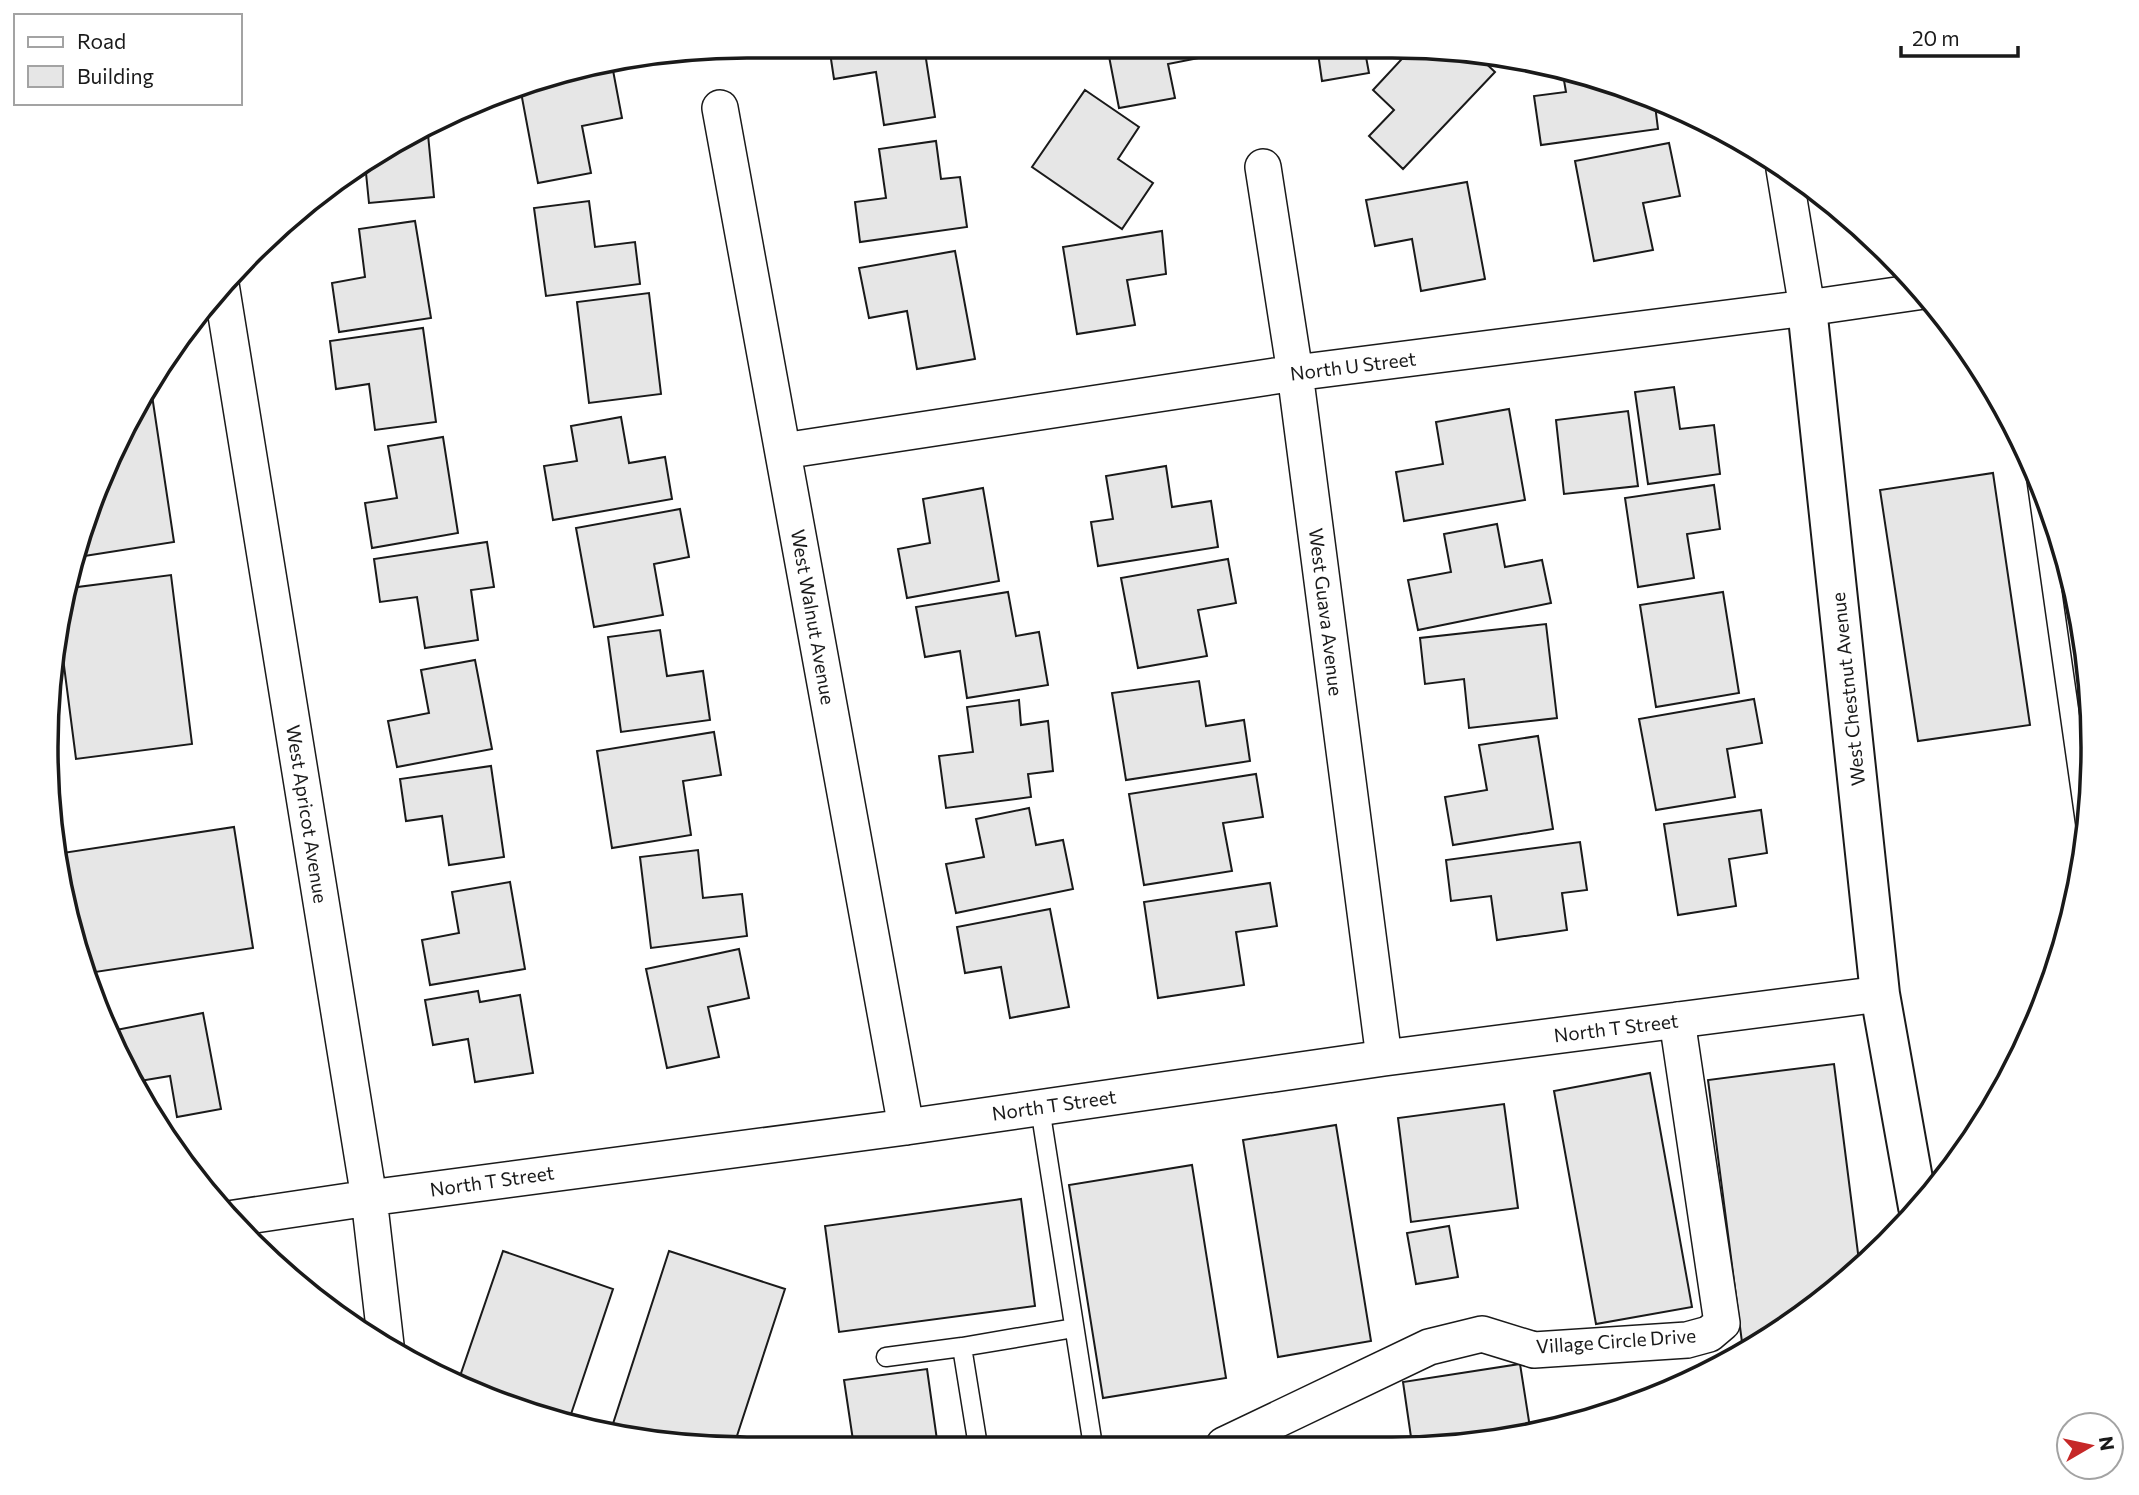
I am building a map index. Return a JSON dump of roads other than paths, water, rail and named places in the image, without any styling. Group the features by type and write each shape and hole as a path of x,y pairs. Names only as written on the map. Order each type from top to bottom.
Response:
{"street":[{"name":"West Walnut Avenue","path":"720,108 906,1126"},
{"name":"West Guava Avenue","path":"1263,167 1295,373 1384,1058"},
{"name":"West Chestnut Avenue","path":"1786,182 1807,308 1880,995 1916,1195"},
{"name":"North U Street","path":"783,451 1295,373 1910,293"},
{"name":"West Apricot Avenue","path":"224,300 369,1198 385,1334"},
{"name":"North T Street","path":"243,1217 1384,1058 1880,995"},
{"name":"Village Circle Drive","path":"1241,1437 1429,1346 1482,1334 1534,1350 1687,1340 1709,1334 1722,1323 1677,1020"}],"lane":[{"path":"2043,520 2081,759"},
{"path":"1040,1108 1092,1437"},
{"path":"886,1357 1074,1328"},
{"path":"962,1347 977,1437"}]}
